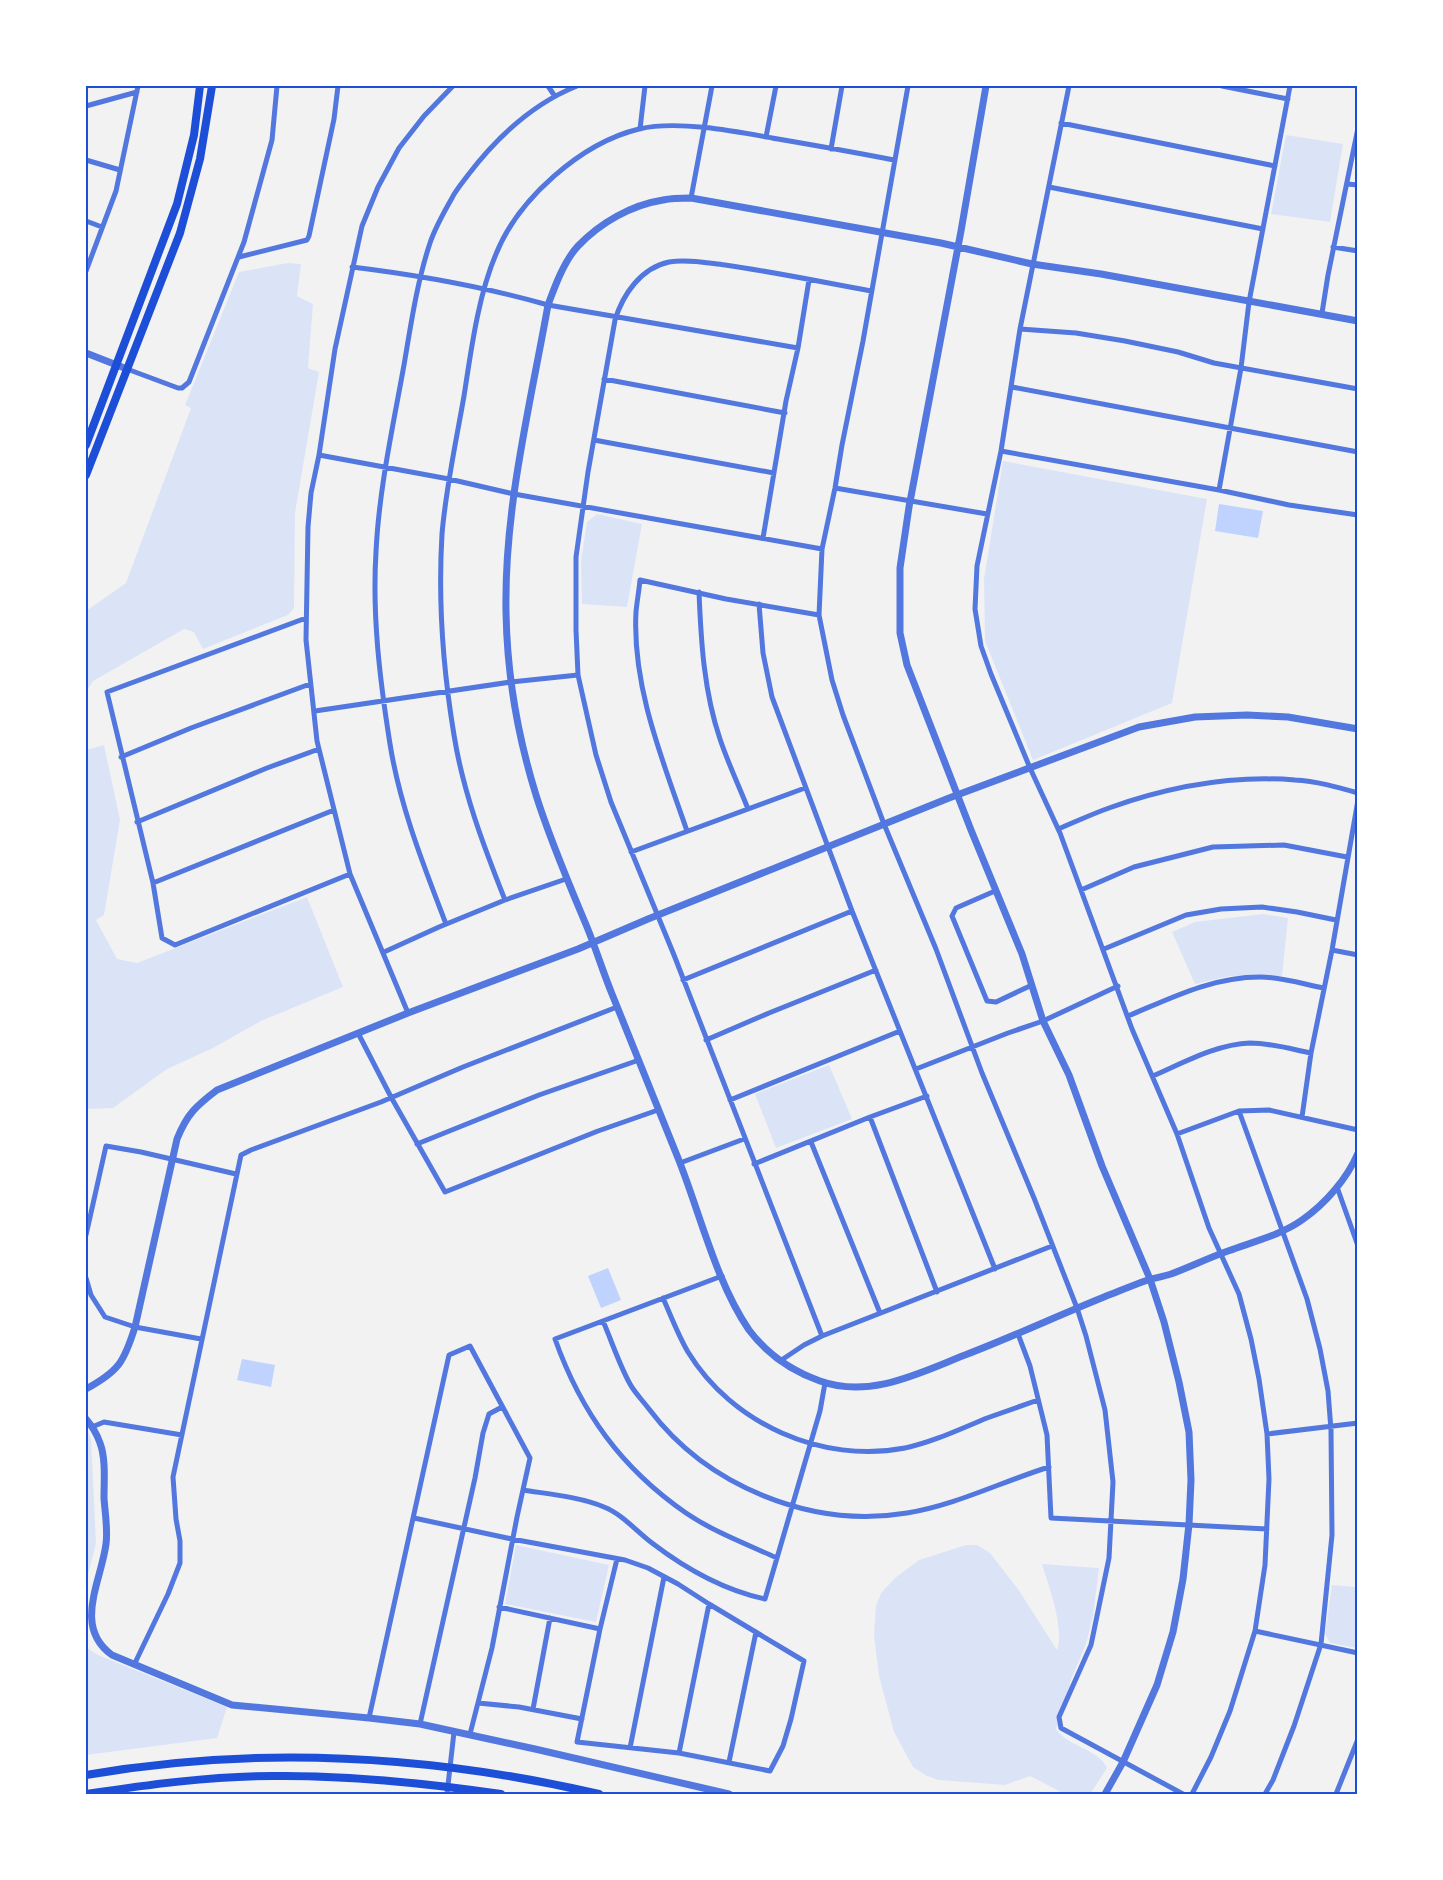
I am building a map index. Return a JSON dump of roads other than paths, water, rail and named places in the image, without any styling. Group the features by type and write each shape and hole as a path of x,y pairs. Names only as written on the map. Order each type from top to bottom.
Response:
{"main road":[{"path":"86,445 177,204 194,135 200,86"},
{"path":"86,476 180,233 200,159 212,86"},
{"path":"86,1775 176,1762 224,1758 327,1758 386,1761 489,1772 599,1794"},
{"path":"86,1794 216,1778 272,1776 386,1779 501,1794"}],"street":[{"path":"86,353 178,388 186,386 239,257 272,140 277,86"},
{"path":"239,257 307,240 334,119 338,86"},
{"path":"408,1013 350,874 319,749 306,640 308,527 311,493 335,349 362,226 388,167 405,140 453,86"},
{"path":"548,86 554,95"},
{"path":"446,924 401,797 383,701 375,580 377,538 387,468 420,278 431,241 453,195 487,150 523,116 554,95 577,86"},
{"path":"639,129 645,86"},
{"path":"692,198 712,86"},
{"path":"766,137 776,86"},
{"path":"831,149 842,86"},
{"path":"908,86 822,549 819,615 832,680 843,715 884,824 936,949 972,1046 1077,1308 1106,1410 1113,1482 1109,1558 1091,1645 1059,1717 1061,1728 1183,1794"},
{"path":"986,86 910,501 900,568 900,633 907,665 1022,954 1043,1021 1069,1076 1102,1166 1150,1279 1164,1322 1189,1432 1191,1480 1189,1526 1183,1579 1173,1632 1158,1685 1123,1762 1105,1794"},
{"path":"1069,86 1032,264 1001,451 977,566 975,609 981,646 991,675 1058,829 1128,1016 1177,1134 1209,1228 1239,1294 1259,1379 1267,1434 1269,1479 1265,1565 1255,1631 1230,1711 1211,1757 1192,1794"},
{"path":"1222,86 1288,99"},
{"path":"1219,490 1241,368 1249,302 1290,86"},
{"path":"86,105 137,88"},
{"path":"86,271 116,191 137,88"},
{"path":"1061,123 1275,166"},
{"path":"505,900 465,787 454,735 440,614 442,531 449,479 470,358 496,253 513,221 535,192 589,150 639,129 670,126 705,128 894,160"},
{"path":"1322,313 1333,247 1358,128"},
{"path":"86,160 120,170"},
{"path":"1347,184 1358,185"},
{"path":"1049,187 1263,229"},
{"path":"1358,321 1032,264 958,247 692,198 664,200 633,207 607,222 577,247 558,279 549,305 514,495 508,543 506,613 511,682 527,766 566,879 730,1296 750,1331 780,1361 800,1373 825,1383 855,1387 889,1383 912,1377 1077,1308 1150,1279 1166,1276 1300,1222 1337,1186 1352,1166 1358,1153"},
{"path":"86,221 102,227"},
{"path":"1333,247 1358,251"},
{"path":"822,1336 658,915 631,852 596,755 578,675 576,557 616,316 619,306 638,279 669,262 701,262 871,291"},
{"path":"352,267 485,290 549,305 708,334 798,348"},
{"path":"764,538 786,401 798,348 809,280"},
{"path":"1020,328 1105,338 1178,352 1214,363 1358,389"},
{"path":"604,379 785,413"},
{"path":"1012,387 1358,452"},
{"path":"594,440 774,473"},
{"path":"1001,451 1219,490 1289,505 1358,515"},
{"path":"319,455 449,479 514,495 822,549"},
{"path":"835,488 987,514"},
{"path":"687,831 663,760 641,678 636,613 640,580 819,615"},
{"path":"699,592 702,656 709,696 720,738 748,808"},
{"path":"759,604 763,653 772,697 852,911 996,1269"},
{"path":"306,618 107,692 153,883 162,938 175,945 350,874"},
{"path":"315,711 511,682 578,675"},
{"path":"121,757 191,728 310,684"},
{"path":"86,1389 119,1367 127,1352 135,1327 172,1160 183,1123 197,1105 217,1090 408,1013 593,943 957,795 1139,727 1195,717 1247,715 1288,717 1358,729"},
{"path":"137,822 319,749"},
{"path":"1058,829 1109,808 1173,790 1215,782 1253,779 1296,780 1358,793"},
{"path":"631,852 805,788"},
{"path":"1302,1118 1311,1053 1332,950 1358,800"},
{"path":"153,883 334,810"},
{"path":"1081,890 1134,867 1213,847 1284,845 1347,857"},
{"path":"384,952 505,900 566,879"},
{"path":"995,891 956,908 952,916 987,1001 996,1002 1032,985"},
{"path":"1104,949 1186,915 1221,909 1262,907 1336,920"},
{"path":"683,980 852,911"},
{"path":"1332,950 1358,955"},
{"path":"706,1040 876,970"},
{"path":"1128,1016 1197,987 1228,979 1261,977 1323,988"},
{"path":"916,1069 1043,1021 1118,986"},
{"path":"134,1665 168,1594 180,1563 173,1477 241,1155 617,1007"},
{"path":"730,1100 900,1031"},
{"path":"358,1033 445,1192 598,1131 658,1110"},
{"path":"1153,1076 1221,1048 1250,1043 1311,1053"},
{"path":"417,1144 539,1095 639,1060"},
{"path":"754,1164 927,1096"},
{"path":"1177,1134 1239,1111 1269,1110 1358,1130"},
{"path":"1239,1111 1307,1299 1320,1348 1328,1391 1331,1425 1332,1535 1321,1644 1294,1726 1273,1780 1265,1794"},
{"path":"870,1117 937,1292"},
{"path":"680,1164 744,1139"},
{"path":"811,1142 879,1313"},
{"path":"86,1235 106,1146 236,1174"},
{"path":"1337,1186 1358,1246"},
{"path":"780,1361 822,1336 1052,1246"},
{"path":"722,1276 555,1339 579,1396 604,1435 630,1466 652,1487 686,1513 728,1537 777,1557"},
{"path":"86,1278 91,1295 105,1317 135,1327 201,1339"},
{"path":"663,1298 688,1352 729,1402 780,1433 810,1443 842,1450 872,1452 904,1448 928,1442 1038,1400"},
{"path":"603,1321 631,1385 677,1442 716,1473 762,1494 792,1504 842,1515 873,1516 905,1513 965,1498 1049,1467"},
{"path":"1018,1334 1030,1366 1047,1435 1051,1518 1267,1529"},
{"path":"369,1718 449,1355 470,1346 530,1458 492,1648 470,1734"},
{"path":"524,1490 604,1507 629,1523 667,1554 708,1579 749,1596 765,1599 820,1411 825,1383"},
{"path":"420,1724 483,1433 489,1414 502,1407"},
{"path":"86,1419 102,1451 107,1540 92,1606 91,1624 101,1647 112,1655 232,1705 420,1724 729,1794"},
{"path":"92,1427 104,1422 182,1435"},
{"path":"1267,1434 1358,1423"},
{"path":"414,1518 617,1559 648,1568 804,1661 783,1746 770,1771 679,1753 577,1742 617,1559"},
{"path":"630,1748 664,1576"},
{"path":"679,1753 709,1604"},
{"path":"499,1607 600,1629"},
{"path":"533,1709 550,1618"},
{"path":"1255,1631 1358,1653"},
{"path":"729,1762 756,1632"},
{"path":"478,1703 533,1709 582,1719"},
{"path":"447,1794 454,1732"},
{"path":"1336,1794 1358,1739"}],"water":[{"path":"1219,504 1263,511 1258,538 1215,531"},
{"path":"608,1268 621,1300 601,1308 588,1276"},
{"path":"242,1359 275,1365 271,1387 237,1380"}]}
